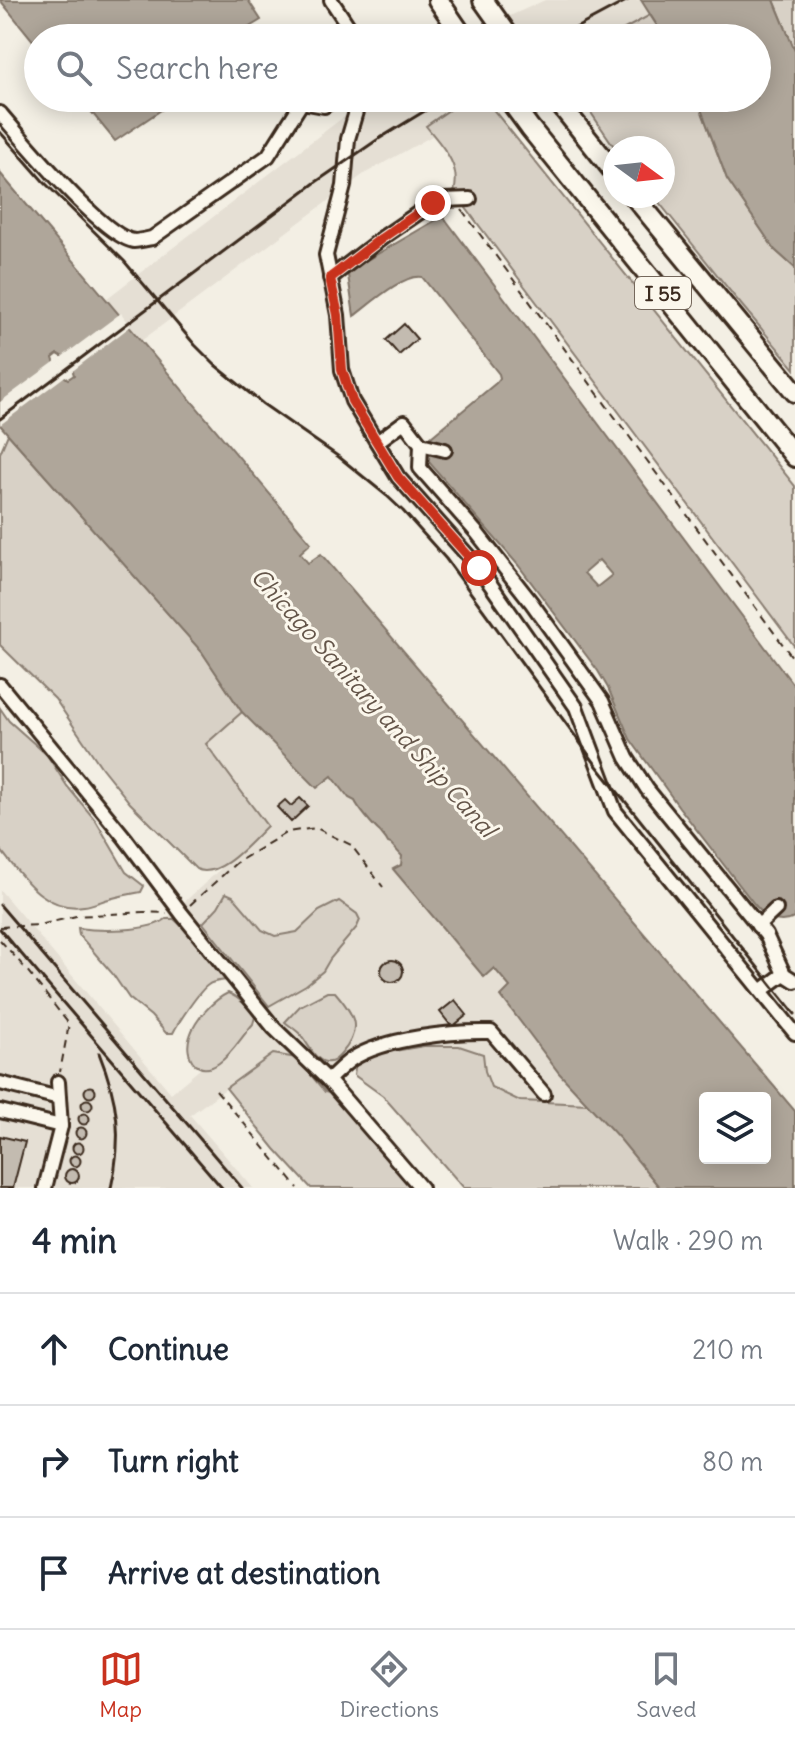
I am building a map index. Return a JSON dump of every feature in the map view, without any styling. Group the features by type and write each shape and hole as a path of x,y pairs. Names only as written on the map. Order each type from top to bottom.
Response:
{"highway":[{"path":"438,0 454,24"},
{"path":"483,0 500,24"},
{"name":"I 55","path":"518,112 795,457"},
{"path":"565,112 603,158"},
{"name":"I 55","path":"644,208 795,392"}],"street":[{"path":"331,0 347,24"},
{"path":"0,113 40,161 111,230 134,241 152,238 268,156 296,112"},
{"path":"356,112 348,139 344,186 326,255 338,315 342,370 352,401 398,477 479,568 576,707 615,811 795,1033"},
{"path":"330,278 433,203 470,199"},
{"path":"377,442 404,422 421,444 445,450"},
{"path":"421,444 420,468 477,533 531,602 602,701 627,758 647,789 766,935 790,978 761,991"},
{"path":"0,685 274,1028 328,1080 421,1188"},
{"path":"758,926 776,909"},
{"path":"328,1080 351,1060 373,1049 461,1031 491,1032 544,1094"},
{"path":"45,1188 61,1126 58,1082"},
{"path":"0,1083 59,1098"},
{"path":"0,1111 61,1126"}],"path":[{"path":"454,200 795,661"},
{"path":"0,927 40,925 76,916 144,912 182,914 236,863 287,832 316,828 351,845 383,887"},
{"path":"0,940 69,1024 58,1082"},
{"path":"216,1090 298,1188"}],"shaded area":[{"path":"545,0 641,0 650,15 634,24 496,24"},
{"path":"774,0 795,0 795,51"},
{"path":"650,15 656,24 634,24"},
{"path":"351,112 475,112 364,174 141,341 106,299"},
{"path":"446,112 495,112 795,486 795,647 454,192 453,164 426,126"},
{"path":"591,112 702,112 727,179 775,250 795,268 795,369 664,208 675,208 675,136 607,136"},
{"path":"8,434 202,652 242,712 206,744 267,826 234,857 215,869 196,869 130,803 55,699 0,645 0,453"},
{"path":"0,708 9,721 47,755 67,786 96,821 126,872 144,886 141,892 84,906 58,904 37,892 3,853 0,848"},
{"path":"242,712 317,788 332,775 402,857 401,865 394,870 484,976 494,968 510,987 501,997 559,1073 589,1104 520,1101 491,1087 485,1071 459,1046 424,1046 356,1060 325,1092 297,1058 273,1054 190,1115 253,1188 0,1188 0,890 171,1093 258,1021 201,944 174,919 166,919 267,826 205,744"},
{"path":"226,893 233,896 262,930 275,936 297,932 319,911 339,901 357,914 360,920 323,971 306,985 269,1006 203,923"},
{"path":"174,919 201,944 227,980 204,988 173,1033 166,1033 129,998 79,935 78,928 136,928"},
{"path":"327,992 335,992 354,1021 349,1044 335,1060 328,1062 318,1058 300,1034 285,1022 300,1006"},
{"path":"228,993 250,1010 255,1017 253,1024 219,1063 199,1067 191,1058 190,1036 205,1011"},
{"path":"424,1046 459,1046 483,1054 491,1087 520,1101 589,1104 660,1188 464,1188 383,1096 354,1075 356,1060"},
{"path":"273,1054 297,1058 325,1092 334,1094 413,1188 311,1188 226,1088"}],"water":[{"path":"0,0 248,0 261,20 254,24 24,24 24,30"},
{"path":"641,0 774,0 795,51 795,268 775,250 727,179 702,112 771,112 771,24 656,24"},
{"path":"91,112 158,112 115,141"},
{"name":"Chicago Sanitary and Ship Canal","path":"0,173 311,543 300,553 308,563 321,554 795,1111 795,1188 660,1188 559,1073 501,996 510,987 494,968 484,977 393,869 401,865 402,856 332,776 317,788 242,712 202,652 0,425","holes":["58,354 66,360 74,375 68,379 60,373 53,358"]},
{"path":"443,216 795,687 795,918 783,921 773,919 755,905 630,739 598,671 518,565 428,461 431,437 496,383 499,374 422,277 397,285 354,316 348,275 355,267","holes":["599,560 612,575 597,587 584,573"]}],"pier":[{"path":"121,313 131,326 70,373 59,359"},
{"path":"57,360 68,374 0,425 0,402"}],"building":[{"path":"404,324 417,339 399,355 386,340"},
{"path":"300,798 308,806 291,822 277,807 285,800 291,806"},
{"path":"392,960 403,971 392,982 381,971"},
{"path":"455,1000 467,1015 452,1027 440,1012"},
{"path":"90,1086 96,1092 90,1098 84,1092"},
{"path":"87,1099 93,1105 87,1111 81,1105"},
{"path":"84,1113 90,1119 84,1125 78,1119"},
{"path":"81,1127 87,1133 81,1139 75,1133"},
{"path":"0,1136 25,1142 13,1188 0,1188"},
{"path":"78,1142 84,1148 78,1154 72,1148"},
{"path":"75,1155 81,1161 75,1167 69,1161"},
{"path":"72,1169 79,1176 72,1183 65,1176"}],"railway":[{"path":"583,24 628,0"},
{"path":"0,419 316,182 423,112"},
{"path":"0,132 43,181 124,261 215,365 263,404 339,457 403,511 446,559 597,766 795,1014"},
{"path":"0,905 242,1188"},
{"path":"0,929 222,1188"},
{"path":"99,1053 111,1087 117,1119 117,1152 111,1188"}],"route":[{"path":"433,203 330,278 338,315 342,370 352,401 398,477 479,568"}]}
